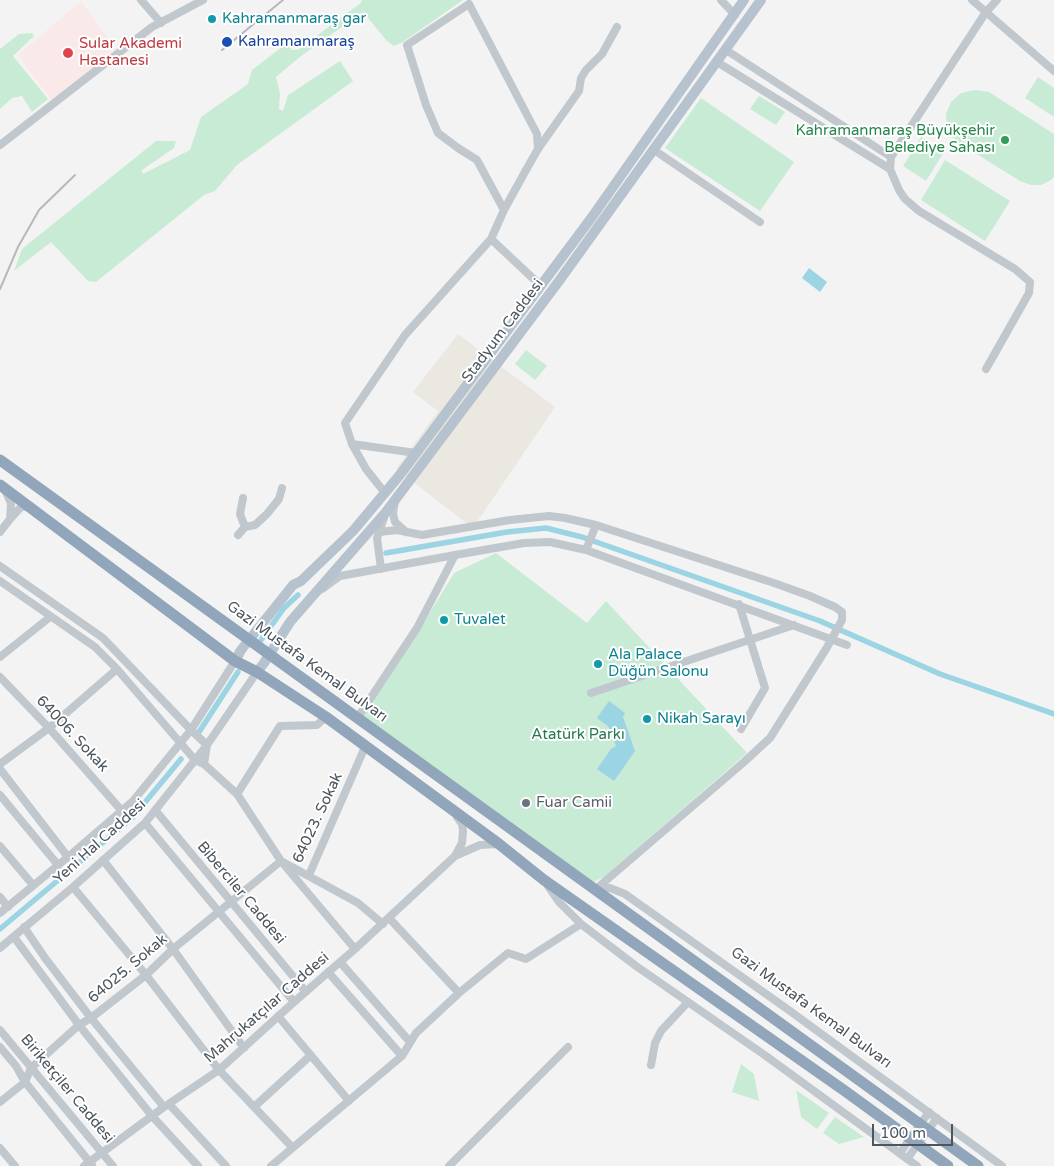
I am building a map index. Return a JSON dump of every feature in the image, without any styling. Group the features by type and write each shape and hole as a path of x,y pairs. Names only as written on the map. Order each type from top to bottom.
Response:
{"highway":[{"name":"Gazi Mustafa Kemal Bulvarı","path":"0,460 978,1166"},
{"path":"2,486 235,661 257,672 326,717 499,844 544,880 948,1166"}],"main road":[{"name":"Stadyum Caddesi","path":"235,661 241,650 293,585 301,581 352,531 416,453 592,217 744,0"},
{"name":"Stadyum Caddesi","path":"257,672 290,622 395,500 559,281 761,0"},
{"path":"719,38 722,45 728,48"},
{"path":"703,59 715,65"},
{"path":"649,135 654,135 658,138 655,148"},
{"path":"301,581 312,596"}],"street":[{"path":"141,0 161,23"},
{"path":"0,145 152,27 203,0"},
{"path":"721,0 735,15"},
{"path":"972,0 1054,71"},
{"path":"986,369 1029,293 1030,282 1015,269 919,211 905,199 890,169 891,157 986,12 997,0"},
{"path":"504,210 477,160 438,133 426,105 407,45 469,4 537,134 538,149"},
{"path":"385,493 366,469 352,444 345,423 405,335 491,239 504,210 538,149 579,92 581,78 586,70 602,54 617,26"},
{"path":"728,48 891,157"},
{"path":"715,65 890,169"},
{"path":"655,148 760,222"},
{"path":"491,239 541,286"},
{"path":"352,444 416,453"},
{"path":"2,486 11,503 10,519"},
{"path":"238,535 244,527 254,525 267,514 279,499 282,488"},
{"path":"242,498 240,514 244,527"},
{"path":"395,500 393,514 396,522 407,533"},
{"path":"0,532 21,507 29,506"},
{"path":"381,569 377,538 386,512"},
{"path":"379,532 396,530 422,535 510,520 549,516 565,518 596,525 810,596 842,612 842,620 817,664 770,738 596,889"},
{"path":"586,550 596,525"},
{"path":"312,596 340,576 524,543 550,542 586,550 794,625 833,635 847,645"},
{"path":"358,717 417,628 455,555"},
{"path":"0,566 102,638 191,730 207,744 204,764"},
{"path":"0,581 94,647 117,669 195,760 204,764 237,794 281,861 355,949"},
{"path":"739,604 765,688 741,729"},
{"path":"0,657 50,617"},
{"path":"591,693 794,625"},
{"name":"Yeni Hal Caddesi","path":"0,913 133,801 191,730 235,661"},
{"path":"1,760 49,728 117,669"},
{"name":"Yeni Hal Caddesi","path":"0,948 145,823 207,744 257,672"},
{"name":"64006. Sokak","path":"0,678 49,728 122,811"},
{"path":"237,794 280,726 317,725 326,717"},
{"name":"64023. Sokak","path":"281,861 308,875 365,747"},
{"path":"0,769 68,857"},
{"path":"0,795 58,865"},
{"name":"Biberciler Caddesi","path":"156,811 306,992"},
{"name":"Mahrukatçılar Caddesi","path":"89,1165 102,1152 166,1105 219,1070 386,921 455,856 462,843 463,831 462,824 454,811"},
{"name":"Biberciler Caddesi","path":"145,823 294,1002"},
{"name":"Mahrukatçılar Caddesi","path":"455,856 480,845 499,844"},
{"path":"0,846 33,885"},
{"path":"103,860 173,949 244,1048"},
{"name":"64025. Sokak","path":"25,1082 30,1068 79,1025 91,1018 146,975 218,911 281,861"},
{"path":"308,875 386,921 459,993"},
{"path":"544,880 559,902 580,924 917,1166"},
{"path":"73,887 146,975 219,1070 292,1147"},
{"name":"Gazi Mustafa Kemal Bulvarı","path":"596,889 610,888 626,894 784,1006 1002,1166"},
{"path":"0,897 8,907"},
{"path":"271,1166 402,1056 416,1034 459,993 508,953 526,959 580,924"},
{"path":"24,927 91,1018 166,1105 226,1166"},
{"path":"14,937 79,1025 152,1116 198,1166"},
{"path":"340,962 410,1042"},
{"path":"328,972 402,1056"},
{"path":"651,1065 655,1043 661,1031 688,1002"},
{"path":"278,1016 349,1101"},
{"name":"Biriketçiler Caddesi","path":"0,1030 113,1166"},
{"name":"Biriketçiler Caddesi","path":"0,1047 89,1165"},
{"path":"448,1166 568,1047"},
{"path":"254,1107 311,1055"},
{"path":"0,1102 25,1082"},
{"path":"908,1159 915,1142 925,1127 929,1112"},
{"path":"925,1127 937,1118"},
{"path":"900,1153 915,1142"},
{"path":"0,1148 15,1166"}],"shaded area":[{"name":"Sular Akademi Hastanesi","path":"81,1 117,50 53,102 18,55"},
{"path":"458,334 555,407 477,522 469,525 396,469 438,411 413,392"}],"green space":[{"path":"361,0 463,0 403,42 394,46 387,41 363,12 301,56 276,77 280,94 279,109 283,111 288,95 340,61 353,81 237,165 215,191 204,195 96,282 88,281 51,242 14,271 22,249 156,141 176,141 174,148 142,170 143,174 190,150 201,117 248,84 252,70 287,43 291,50 298,50 362,2"},
{"path":"32,33 34,36 13,56 48,99 32,112 22,96 12,98 0,109 0,49 19,34"},
{"path":"1038,77 1054,88 1054,117 1025,98"},
{"name":"Kahramanmaraş Büyükşehir Belediye Sahası","path":"975,90 989,92 1054,134 1054,177 1051,180 1041,185 1031,185 1020,181 951,136 947,126 946,114 951,102 961,93"},
{"path":"759,96 785,112 776,125 750,109"},
{"path":"701,98 794,162 760,211 665,148"},
{"path":"921,137 944,152 926,181 903,166"},
{"path":"945,160 1010,201 985,241 921,200"},
{"path":"526,350 547,366 535,380 515,364"},
{"name":"Atatürk Parkı","path":"496,553 587,623 606,601 747,753 604,877 591,883 358,717 420,629 454,573"},
{"path":"741,1064 754,1074 759,1101 732,1092"},
{"path":"796,1090 829,1113 817,1129 801,1117"},
{"path":"835,1117 864,1137 839,1144 823,1133"}],"water":[{"path":"809,268 827,282 820,292 802,278"},
{"path":"609,701 625,713 623,717 635,751 614,781 597,769 611,749 616,746 608,726 597,718"}],"waterway":[{"path":"386,553 507,532 546,528 582,537 820,621 940,674 1054,714"},
{"path":"261,640 284,608 298,595"},
{"path":"199,732 238,672"},
{"path":"0,929 132,818 181,759"}],"railway":[{"path":"222,50 283,0"},
{"path":"0,289 18,247 39,210 75,175"}],"place":[{"name":"Kahramanmaraş gar","path":"212,19"},
{"name":"Kahramanmaraş","path":"227,42"},
{"name":"Sular Akademi Hastanesi","path":"68,53"},
{"name":"Kahramanmaraş Büyükşehir Belediye Sahası","path":"1005,140"},
{"name":"Tuvalet","path":"444,620"},
{"name":"Ala Palace Düğün Salonu","path":"598,664"},
{"name":"Nikah Sarayı","path":"647,719"},
{"name":"Fuar Camii","path":"526,803"}]}
